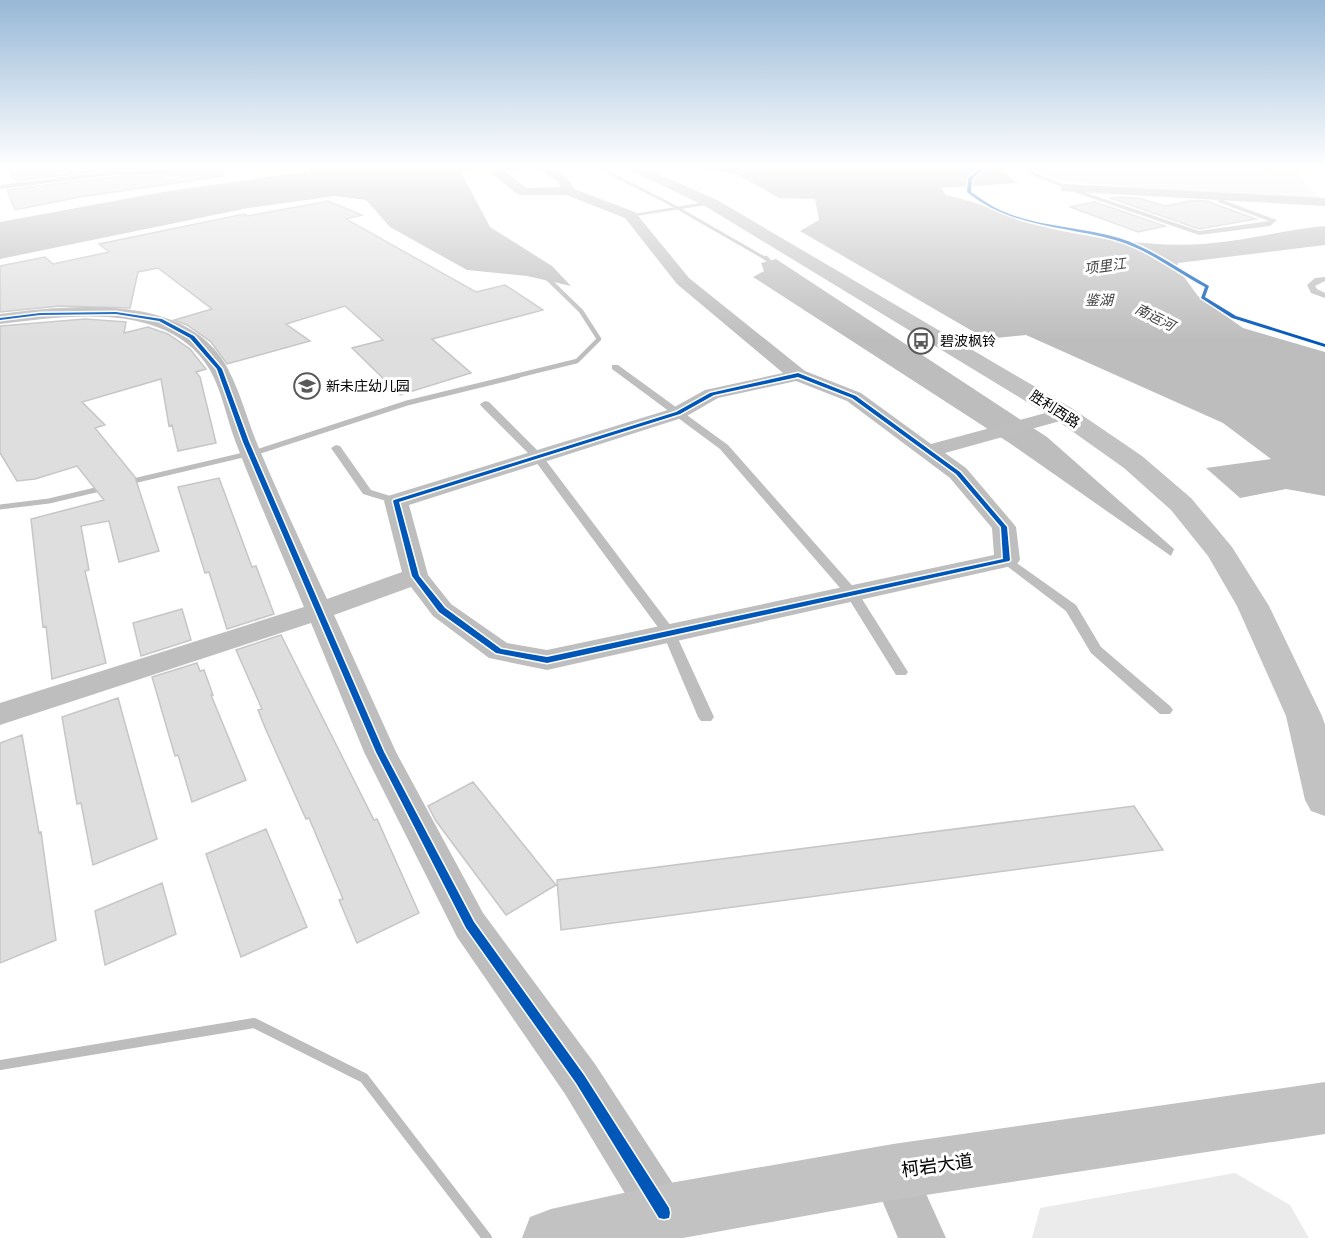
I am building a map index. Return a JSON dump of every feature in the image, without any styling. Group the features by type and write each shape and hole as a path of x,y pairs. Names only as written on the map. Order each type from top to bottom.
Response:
{"street":[{"path":"636,224 682,281 798,375 854,397 958,473 1005,527 1007,560 547,660 499,651 442,610 416,576 396,501 678,412 712,394 798,375"},
{"name":"胜利西路","path":"744,224 1064,414 1133,462 1181,504 1221,553 1253,606 1304,716 1322,777 1325,800"},
{"path":"0,319 40,314 116,313 160,320 192,336 219,369 250,452 317,612 380,752 470,925 580,1078 639,1219"},
{"path":"928,451 1064,414"},
{"path":"0,714 317,612 416,576"},
{"name":"柯岩大道","path":"551,1238 639,1219 893,1172 1325,1108"},
{"path":"893,1172 922,1238"}],"lane":[{"path":"1172,224 1199,233 1270,224"},
{"path":"1325,279 1311,285 1314,291 1325,296"},
{"path":"615,367 724,447 852,594 901,672"},
{"path":"485,404 537,456 669,633 706,717"},
{"path":"336,448 367,492 396,501"},
{"path":"1007,560 1071,608 1096,650 1165,710"}],"shaded area":[{"path":"1235,1173 1290,1205 1309,1238 1032,1238 1040,1208"}],"water":[{"path":"0,224 171,224 0,259"},
{"path":"387,224 488,224 552,266 571,286 527,276 467,270"},
{"name":"鉴湖","path":"812,224 1037,224 1062,231 1132,242 1203,244 1325,226 1325,245 1178,263 1176,272 1184,277 1198,296 1243,328 1325,352 1325,496 1286,489 1240,498 1206,468 1271,459 1223,423 1026,335 986,339 800,231"},
{"path":"776,259 1047,437 1174,549 1171,556 1011,444 753,277 764,271 761,263"}],"building":[{"path":"197,224 355,224 476,292 505,285 543,310 432,339 471,373 400,395 352,348 383,340 345,306 286,324 310,341 227,364 211,342 187,325 174,320 212,309 158,268 138,272 130,308 60,306 0,312 0,266 45,257 53,264 109,252 99,244"},
{"path":"1116,224 1159,224 1165,226 1138,232"},
{"path":"1184,224 1229,224 1199,229"},
{"path":"85,319 126,322 124,333 148,327 168,334 190,349 206,369 196,372 200,377 216,443 178,451 172,425 169,426 161,379 82,402 105,425 95,428 135,477 159,551 119,562 109,521 81,526 89,570 85,571 106,663 52,679 46,626 43,627 31,519 104,500 77,466 35,479 17,481 0,453 0,326"},
{"path":"219,478 252,567 256,566 274,614 227,629 209,572 205,573 178,487"},
{"path":"182,609 191,640 141,656 133,623"},
{"path":"281,635 374,820 377,819 419,913 357,943 339,900 343,899 309,818 306,819 266,730 258,710 262,709 236,650"},
{"path":"197,663 200,671 204,670 213,695 211,695 246,780 192,802 178,755 175,756 152,677"},
{"path":"118,698 157,839 93,865 81,803 77,804 62,717"},
{"path":"22,735 39,833 41,832 56,940 0,963 0,743"},
{"path":"473,782 556,885 506,915 436,821 428,806"},
{"path":"1134,806 1163,850 561,930 557,880"},
{"path":"266,829 307,927 241,957 206,854"},
{"path":"162,883 176,934 105,965 95,911"}],"waterway":[{"path":"705,224 768,260"},
{"path":"768,260 774,266"},
{"path":"512,377 577,361 599,339 581,311 546,277"},
{"path":"129,482 260,451 407,403 518,376"},
{"path":"0,507 49,501 104,488"},
{"path":"0,1065 254,1023 364,1078 487,1238"}],"cycle path":[{"path":"1039,224 1127,242 1207,287 1203,297 1234,317 1325,346"},
{"path":"0,319 40,314 116,313 160,320 192,337 219,369 246,442 380,752 470,925 580,1079 664,1213"},
{"path":"798,375 854,397 958,473 1004,527 1007,560 547,660 499,651 442,610 416,576 396,501 678,413 712,394 798,375"}],"place":[{"name":"碧波枫铃","path":"921,341"},
{"name":"新未庄幼儿园","path":"307,386"}],"water label":[{"name":"项里江","path":"1105,266"},
{"name":"南运河","path":"1155,317"}]}
